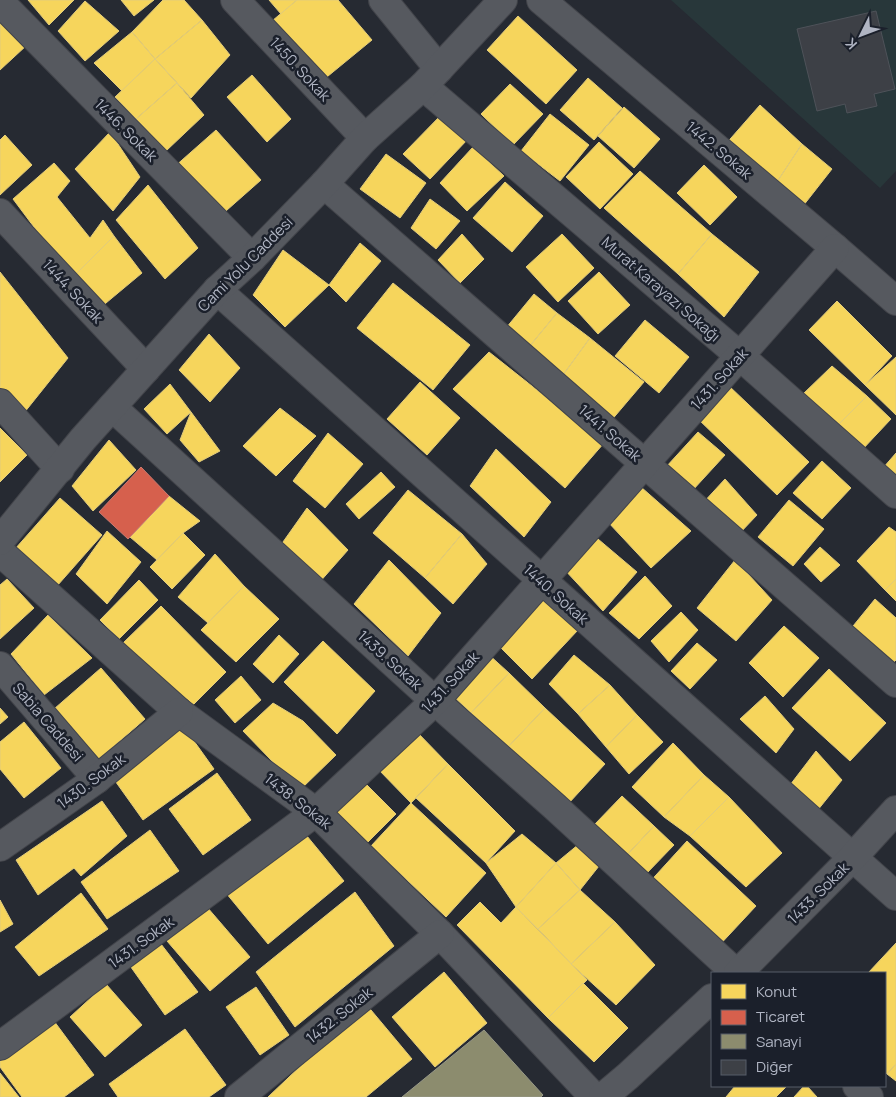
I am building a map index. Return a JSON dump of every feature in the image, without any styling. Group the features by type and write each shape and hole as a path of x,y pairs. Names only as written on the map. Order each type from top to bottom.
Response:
{"street":[{"name":"1450. Sokak","path":"235,0 365,138"},
{"name":"Murat Karayazı Sokağı","path":"383,0 431,77 896,494"},
{"name":"Cami Yolu Caddesi","path":"0,541 83,440 217,290 252,258 324,184 365,138 431,77 503,0"},
{"name":"1442. Sokak","path":"541,0 896,301"},
{"name":"1446. Sokak","path":"0,2 252,258"},
{"name":"1441. Sokak","path":"324,184 896,683"},
{"name":"1444. Sokak","path":"0,214 146,368"},
{"name":"1431. Sokak","path":"0,1046 316,812 435,701 835,248"},
{"name":"1440. Sokak","path":"217,290 896,896"},
{"path":"0,403 60,469"},
{"name":"1439. Sokak","path":"112,407 736,972"},
{"name":"1438. Sokak","path":"0,552 179,712 316,812 440,934 594,1097"},
{"name":"Sabia Caddesi","path":"0,666 97,778"},
{"name":"1430. Sokak","path":"0,847 97,778 179,712"},
{"name":"1433. Sokak","path":"738,972 854,857 896,810"},
{"name":"1432. Sokak","path":"239,1097 440,934"},
{"path":"603,1097 711,999"},
{"path":"858,1087 869,1097"}],"shaded area":[{"path":"671,0 896,0 896,171 880,188"}],"building: Konut":[{"path":"28,0 74,0 49,25"},
{"path":"121,0 154,0 134,16"},
{"path":"163,0 184,0 202,20 155,59 132,32"},
{"path":"269,0 297,0 281,14"},
{"path":"297,0 338,0 372,40 322,81 272,21"},
{"path":"85,1 119,31 85,61 58,31"},
{"path":"518,16 577,70 546,104 487,50"},
{"path":"0,19 27,45 0,70"},
{"path":"202,20 230,55 191,98 155,59"},
{"path":"132,32 155,59 122,91 94,63"},
{"path":"155,59 177,83 136,119 115,97"},
{"path":"252,75 291,119 267,142 227,97"},
{"path":"588,78 622,108 594,140 560,110"},
{"path":"177,83 204,115 166,151 136,119"},
{"path":"510,84 543,114 513,145 481,114"},
{"path":"760,105 802,144 775,185 724,146"},
{"path":"624,107 660,139 634,168 598,136"},
{"path":"443,113 469,138 430,179 403,154"},
{"path":"550,114 589,145 560,181 521,151"},
{"path":"216,130 261,180 218,218 173,168"},
{"path":"110,132 140,177 113,211 75,169"},
{"path":"5,135 32,165 0,195 0,140"},
{"path":"599,142 633,174 600,209 566,177"},
{"path":"802,144 832,169 803,206 775,185"},
{"path":"473,147 504,176 467,211 440,183"},
{"path":"386,154 426,183 400,218 360,189"},
{"path":"54,163 70,181 57,197 90,238 103,220 114,236 72,278 13,199"},
{"path":"704,165 737,197 710,225 677,193"},
{"path":"640,171 712,234 678,274 604,208"},
{"path":"505,182 543,216 512,252 473,218"},
{"path":"148,185 198,248 165,279 116,220"},
{"path":"430,199 460,221 436,249 411,228"},
{"path":"462,234 484,259 460,283 438,260"},
{"path":"562,234 594,268 558,302 526,267"},
{"path":"712,234 759,272 724,317 678,274"},
{"path":"114,236 142,273 100,308 72,278"},
{"path":"360,243 381,261 346,302 329,285"},
{"path":"283,250 329,285 285,327 253,295"},
{"path":"0,272 68,358 20,418 0,396"},
{"path":"599,272 630,305 598,334 568,301"},
{"path":"393,283 470,345 433,390 357,328"},
{"path":"534,294 557,313 529,347 506,328"},
{"path":"837,301 892,356 865,385 809,330"},
{"path":"557,313 590,338 563,375 529,347"},
{"path":"645,320 689,357 659,393 615,356"},
{"path":"209,334 240,368 210,402 179,370"},
{"path":"590,338 644,382 610,422 563,375"},
{"path":"489,352 604,443 565,488 453,389"},
{"path":"896,357 896,415 865,385"},
{"path":"832,366 867,396 835,428 802,395"},
{"path":"420,382 460,418 427,455 387,419"},
{"path":"170,384 191,412 167,434 144,409"},
{"path":"728,385 809,462 777,495 697,418"},
{"path":"867,396 891,419 861,451 835,428"},
{"path":"280,408 316,436 276,476 243,446"},
{"path":"191,412 220,451 199,462 180,440"},
{"path":"0,428 27,455 0,482"},
{"path":"698,432 725,455 692,491 666,467"},
{"path":"328,433 363,464 325,508 293,481"},
{"path":"109,440 136,470 93,511 72,486"},
{"path":"496,449 551,502 524,537 470,486"},
{"path":"896,453 896,481 883,468"},
{"path":"822,461 851,488 822,519 793,493"},
{"path":"381,472 395,487 359,519 346,504"},
{"path":"725,479 757,515 738,535 702,504"},
{"path":"641,487 691,531 651,568 607,521"},
{"path":"408,490 462,534 425,578 373,533"},
{"path":"169,496 200,521 183,533 157,560 130,537"},
{"path":"60,498 102,535 57,586 15,549"},
{"path":"789,500 824,529 793,566 758,537"},
{"path":"307,508 348,550 318,584 278,549"},
{"path":"889,527 896,532 896,579 885,590 857,561"},
{"path":"107,531 141,562 107,604 76,574"},
{"path":"183,533 205,555 172,589 150,567"},
{"path":"462,534 487,564 453,604 425,578"},
{"path":"598,539 637,572 603,611 563,568"},
{"path":"820,547 840,565 821,582 804,564"},
{"path":"215,554 244,586 208,623 178,597"},
{"path":"389,560 441,613 408,656 354,604"},
{"path":"735,560 772,600 736,641 697,608"},
{"path":"645,576 672,606 639,639 609,613"},
{"path":"7,579 34,608 0,639 0,585"},
{"path":"896,579 896,601 885,590"},
{"path":"139,580 158,600 119,639 100,620"},
{"path":"244,586 279,619 236,662 201,630"},
{"path":"538,594 578,630 532,679 498,645"},
{"path":"875,599 896,618 896,660 890,666 849,631"},
{"path":"161,606 226,672 188,710 122,644"},
{"path":"681,612 698,630 669,662 651,641"},
{"path":"48,615 92,658 44,695 11,654"},
{"path":"784,626 819,658 783,697 749,663"},
{"path":"279,635 299,654 273,683 253,664"},
{"path":"323,641 375,691 337,734 284,682"},
{"path":"697,643 717,660 690,689 671,671"},
{"path":"487,653 509,673 471,713 450,693"},
{"path":"574,655 610,685 578,714 549,684"},
{"path":"101,668 145,719 98,760 54,709"},
{"path":"829,669 886,723 850,761 792,708"},
{"path":"509,673 545,708 508,747 471,713"},
{"path":"241,676 261,700 235,723 215,700"},
{"path":"610,685 637,715 606,747 578,714"},
{"path":"765,696 794,729 776,753 740,719"},
{"path":"273,703 303,721 336,755 300,790 243,731"},
{"path":"0,708 8,717 0,724"},
{"path":"545,708 605,764 568,804 508,747"},
{"path":"637,715 663,742 629,774 606,747"},
{"path":"24,722 61,768 24,798 0,769 0,742"},
{"path":"184,727 214,769 143,820 113,778"},
{"path":"415,730 448,764 411,803 377,768"},
{"path":"673,743 704,775 664,817 632,787"},
{"path":"816,751 842,780 817,811 787,789"},
{"path":"448,764 515,831 486,863 416,798"},
{"path":"217,773 251,820 203,855 169,809"},
{"path":"704,775 729,797 690,836 664,817"},
{"path":"360,778 396,814 367,843 332,808"},
{"path":"622,796 654,826 627,855 595,824"},
{"path":"729,797 782,853 746,887 690,836"},
{"path":"102,801 127,836 81,876 74,868 38,895 16,860"},
{"path":"411,803 486,873 446,917 371,846"},
{"path":"654,826 674,845 646,874 627,855"},
{"path":"150,830 179,871 107,919 81,882"},
{"path":"302,830 344,881 268,944 226,893"},
{"path":"522,834 556,863 516,907 486,863"},
{"path":"687,841 756,906 715,950 646,886"},
{"path":"579,844 603,861 580,890 556,863"},
{"path":"556,863 580,890 538,929 516,907"},
{"path":"580,890 615,922 571,964 538,929"},
{"path":"355,892 394,946 295,1027 256,972"},
{"path":"81,893 108,929 39,976 15,947"},
{"path":"0,900 13,924 0,932"},
{"path":"480,902 501,923 516,907 587,980 548,1018 457,925"},
{"path":"207,907 250,957 210,991 167,941"},
{"path":"615,922 655,965 616,1005 571,964"},
{"path":"896,943 896,1064 887,1074 886,972 869,972"},
{"path":"161,944 198,992 165,1015 128,963"},
{"path":"444,972 487,1023 435,1067 392,1017"},
{"path":"583,983 628,1028 594,1062 548,1018"},
{"path":"106,984 142,1025 105,1057 70,1017"},
{"path":"256,987 289,1035 260,1055 226,1007"},
{"path":"366,1004 412,1059 366,1097 268,1097"},
{"path":"54,1021 94,1075 64,1097 22,1097 0,1067 0,1061"},
{"path":"185,1029 226,1085 209,1097 118,1097 109,1084"},
{"path":"896,1064 896,1081 887,1074"},
{"path":"0,1073 19,1097 0,1097"},
{"path":"734,1087 786,1087 776,1097 726,1097"},
{"path":"803,1087 808,1087 817,1097 794,1097"}],"building: Ticaret":[{"path":"141,467 169,496 128,539 99,512"}],"building: Sanayi":[{"path":"484,1030 543,1095 541,1097 402,1097"}],"building: Diğer":[{"path":"876,11 895,89 874,94 877,106 847,113 845,104 817,111 797,29"}]}
